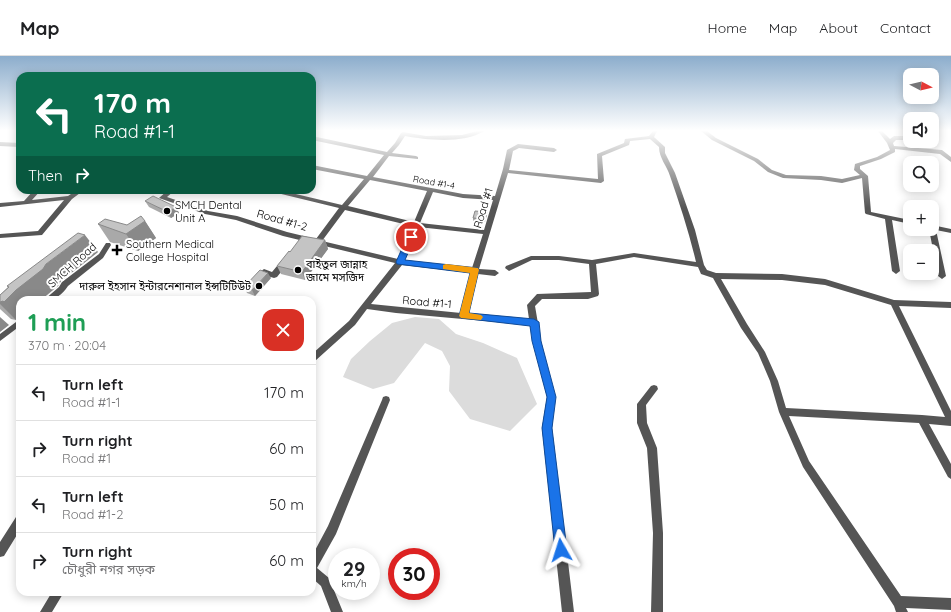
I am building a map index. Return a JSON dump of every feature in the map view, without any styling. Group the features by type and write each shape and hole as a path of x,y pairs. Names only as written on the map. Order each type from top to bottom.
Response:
{"street":[{"name":"Road #1-2","path":"167,194 162,198 207,213 237,218 318,241 342,208 386,157"},
{"path":"409,157 416,158"},
{"name":"Road #1","path":"464,316 475,270 508,157"},
{"path":"505,171 601,181 599,157"},
{"path":"664,157 672,172 692,230 700,265 704,272 716,276 782,277 824,282 894,303 951,305"},
{"path":"750,157 770,171 785,177 821,178 842,181 865,176"},
{"path":"881,157 857,165 857,170 865,176 868,213 903,220"},
{"name":"Road #1-4","path":"316,168 463,196 497,198"},
{"path":"316,355 352,323 400,262 431,190"},
{"path":"27,201 34,194"},
{"path":"0,236 40,233 70,198 76,194"},
{"path":"287,194 416,225 486,232"},
{"path":"0,205 27,201 70,198"},
{"path":"888,217 896,271"},
{"path":"939,229 951,231"},
{"path":"934,236 942,276"},
{"path":"264,272 274,275 304,238"},
{"path":"318,241 400,262 495,272"},
{"name":"SMCH Road","path":"53,296 62,289 65,284 101,256 108,244"},
{"path":"509,268 531,258 559,258 592,262 634,255 700,265"},
{"path":"568,612 547,428 552,397 537,341 531,305 540,296 588,296 595,294 592,262"},
{"path":"716,276 744,326 761,352 774,381 783,412 806,464 900,607 951,604"},
{"path":"783,412 951,421 894,303"},
{"name":"Road #1-1","path":"365,306 534,322"},
{"path":"0,338 16,325"},
{"path":"654,389 641,404 642,423 652,448 653,456 658,533 658,612"},
{"path":"316,560 332,530 386,400"},
{"path":"922,419 951,474"},
{"path":"0,552 16,527"},
{"path":"316,574 325,582 337,612"},
{"path":"46,612 56,596"}],"shaded area":[{"path":"415,317 439,319 456,334 483,343 517,358 537,404 510,431 470,419 449,391 450,366 442,351 425,343 394,383 373,389 343,377 351,359 370,341 392,323"}],"building":[{"path":"153,196 176,207 168,212 145,201"},
{"path":"475,211 487,212 485,219 473,218"},
{"path":"141,216 145,221 126,234 98,224 105,219 127,225"},
{"path":"78,233 85,235 46,264 43,269 16,290 4,302 0,302 0,295 9,287 7,286"},
{"path":"302,236 325,240 302,272 277,266 289,251 290,252"},
{"path":"260,270 268,273 252,290 244,287"}],"slow traffic":[{"path":"446,267 475,270 464,316 478,317"}],"place":[{"name":"SMCH Dental Unit A","path":"167,211"},
{"name":"Southern Medical College Hospital","path":"117,250"},
{"name":"বাইতুল জান্নাহ জামে মসজিদ","path":"298,270"},
{"name":"দারুল ইহসান ইন্টারনেশানাল ইন্সটিটিউট","path":"259,286"}],"route":[{"path":"411,237 400,262 475,270 464,316 534,322 537,341 552,397 547,428 561,550"}]}
